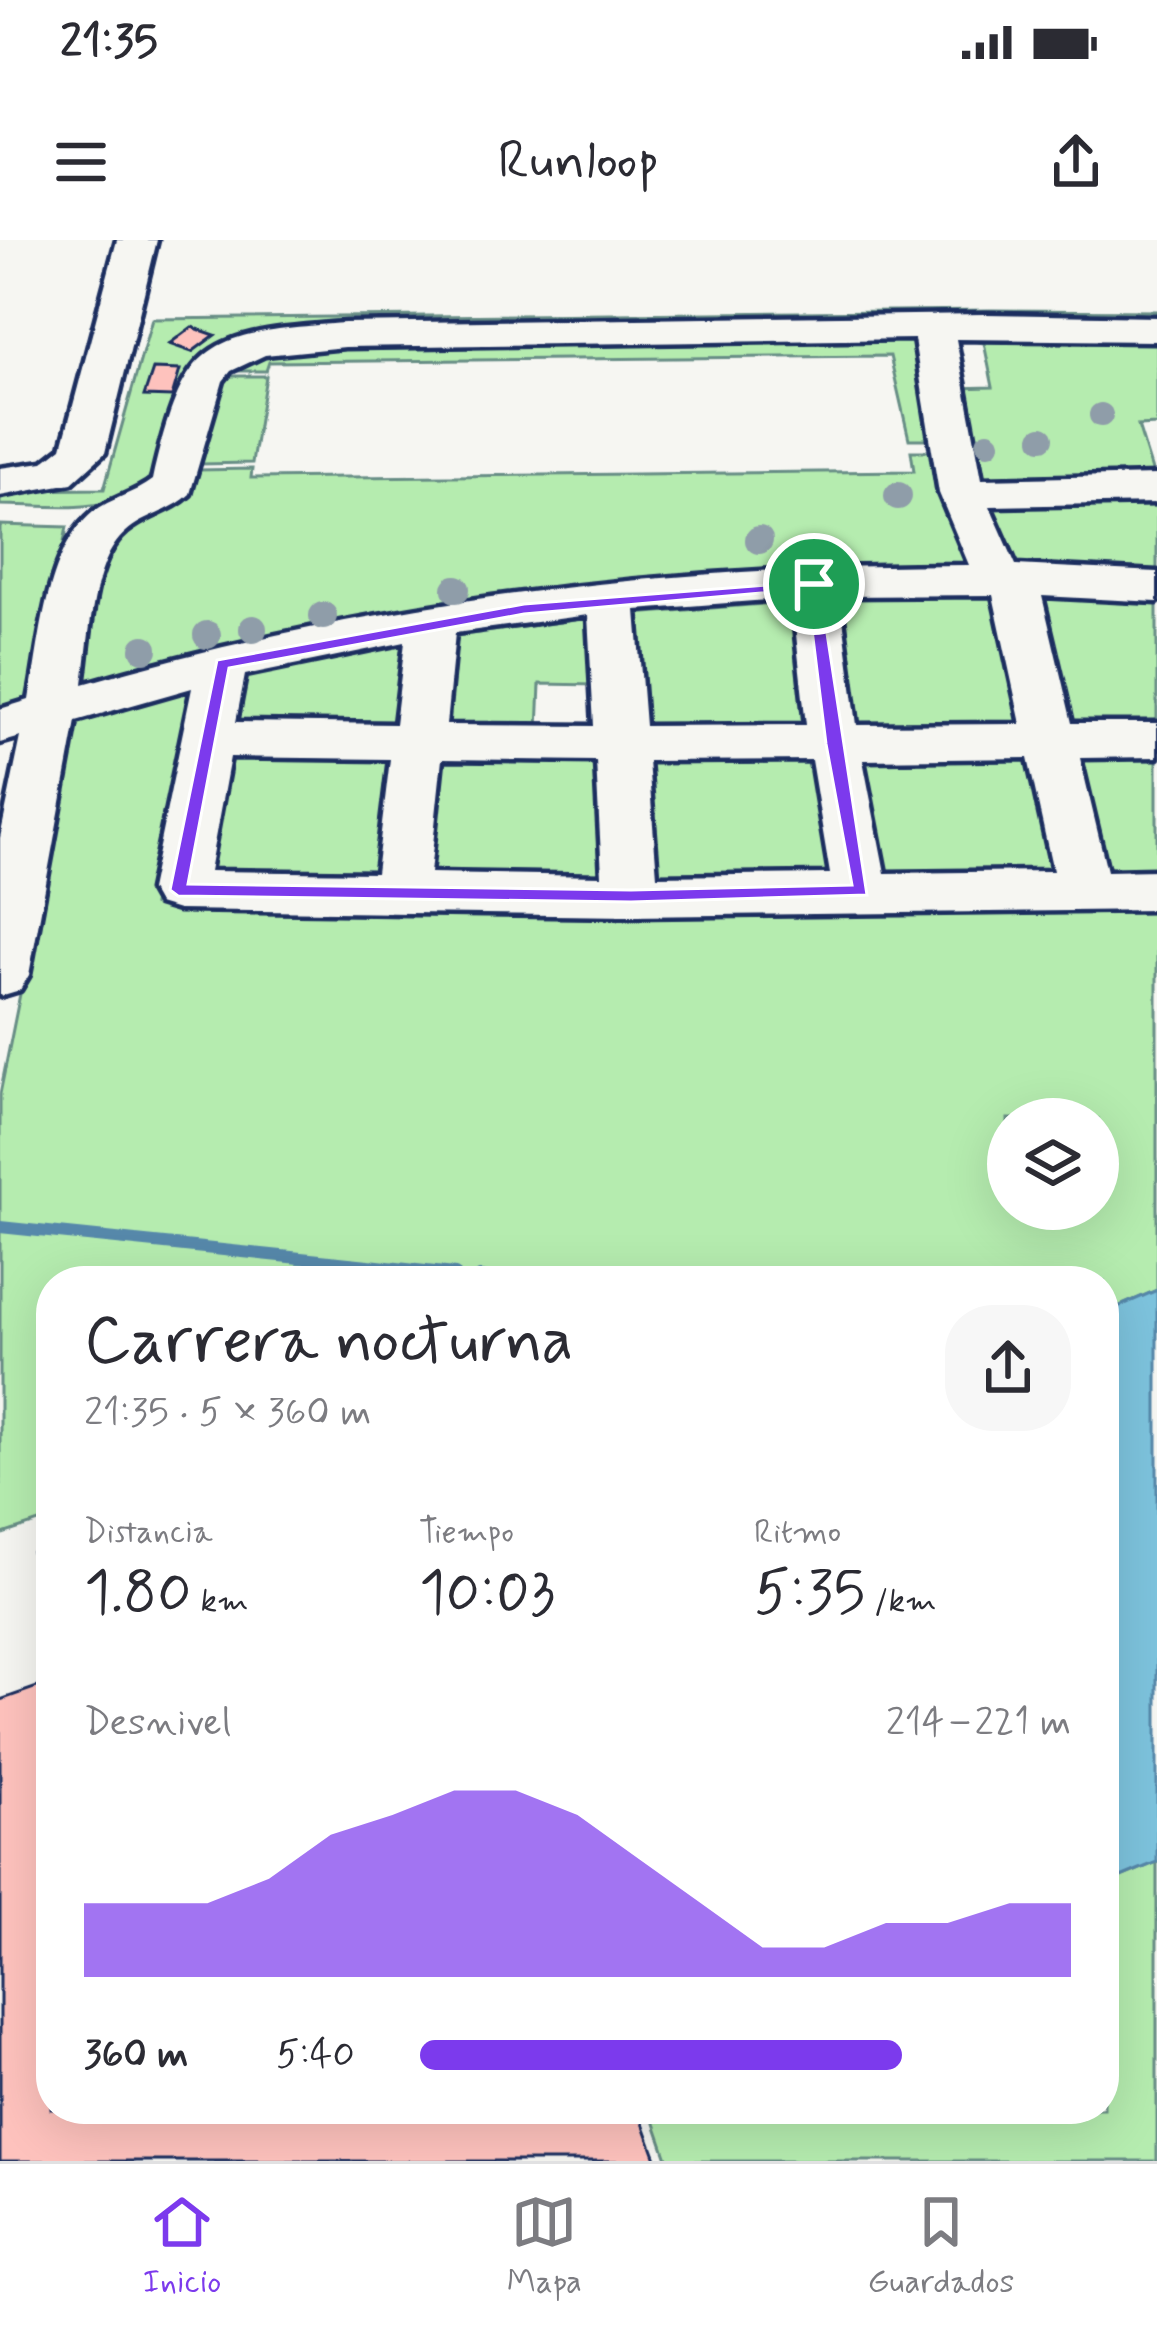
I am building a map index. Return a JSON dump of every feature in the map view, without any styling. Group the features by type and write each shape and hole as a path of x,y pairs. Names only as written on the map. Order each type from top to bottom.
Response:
{"street":[{"path":"0,482 56,473 82,452 137,240"},
{"path":"0,975 57,708 80,570 100,531 114,518 163,497 173,484 192,396 205,369 262,342 345,334 933,326 1157,329"},
{"path":"933,326 937,446 1006,580 1052,742 1084,890"},
{"path":"962,494 1157,490"},
{"path":"0,516 114,518"},
{"path":"0,726 222,664 433,623 610,600 814,584 1006,580 1157,587"},
{"path":"814,584 834,744 861,891"},
{"path":"610,600 631,896"},
{"path":"400,891 433,623"},
{"path":"222,664 178,890 631,896 1157,890"},
{"path":"210,740 834,744 1157,740"}],"green space":[{"path":"1157,311 1157,322 293,329 239,342 204,362 184,387 156,466 140,487 113,501 86,506 0,505 0,490 104,489 152,319"},
{"path":"943,336 1157,338 1157,425 1138,426 1155,480 973,483 955,388 993,387 984,343"},
{"path":"922,337 939,439 909,439 890,356 269,362 266,371 224,371 286,346"},
{"path":"219,376 266,376 252,463 200,464 207,401"},
{"path":"911,451 940,451 983,567 642,591 416,614 304,631 82,682 101,551 197,470 252,469 251,478 914,471"},
{"path":"1157,495 1157,571 1003,565 976,500"},
{"path":"0,525 67,527 33,699 0,709"},
{"path":"993,595 1023,728 852,730 831,599"},
{"path":"1041,595 1157,601 1157,727 1073,728"},
{"path":"802,601 817,730 640,730 633,614"},
{"path":"598,617 597,685 540,684 538,730 430,730 441,638"},
{"path":"410,643 399,727 230,727 242,674"},
{"path":"197,688 153,905 1157,909 1157,1290 1119,1306 1119,1266 36,1266 36,1523 0,1535 0,1094 74,724"},
{"path":"1157,751 1157,875 1111,875 1079,752"},
{"path":"433,755 606,757 608,881 423,880"},
{"path":"220,756 397,756 380,878 197,877"},
{"path":"1027,756 1055,878 879,879 861,757"},
{"path":"645,759 816,759 828,880 648,879"},
{"path":"1157,1862 1157,2161 668,2161 655,2124 1119,2124 1119,1878"}],"water":[{"path":"1157,1290 1157,1862 1119,1878 1119,1306"}],"building":[{"path":"192,327 215,335 192,352 169,344"},
{"path":"153,369 180,370 172,397 144,396"},
{"path":"36,1687 36,2124 643,2124 657,2161 0,2161 0,1700"}],"waterway":[{"path":"0,1227 378,1266"}],"route":[{"path":"814,584 834,744 861,891 631,896 178,890 222,664 524,609 814,584"}]}
